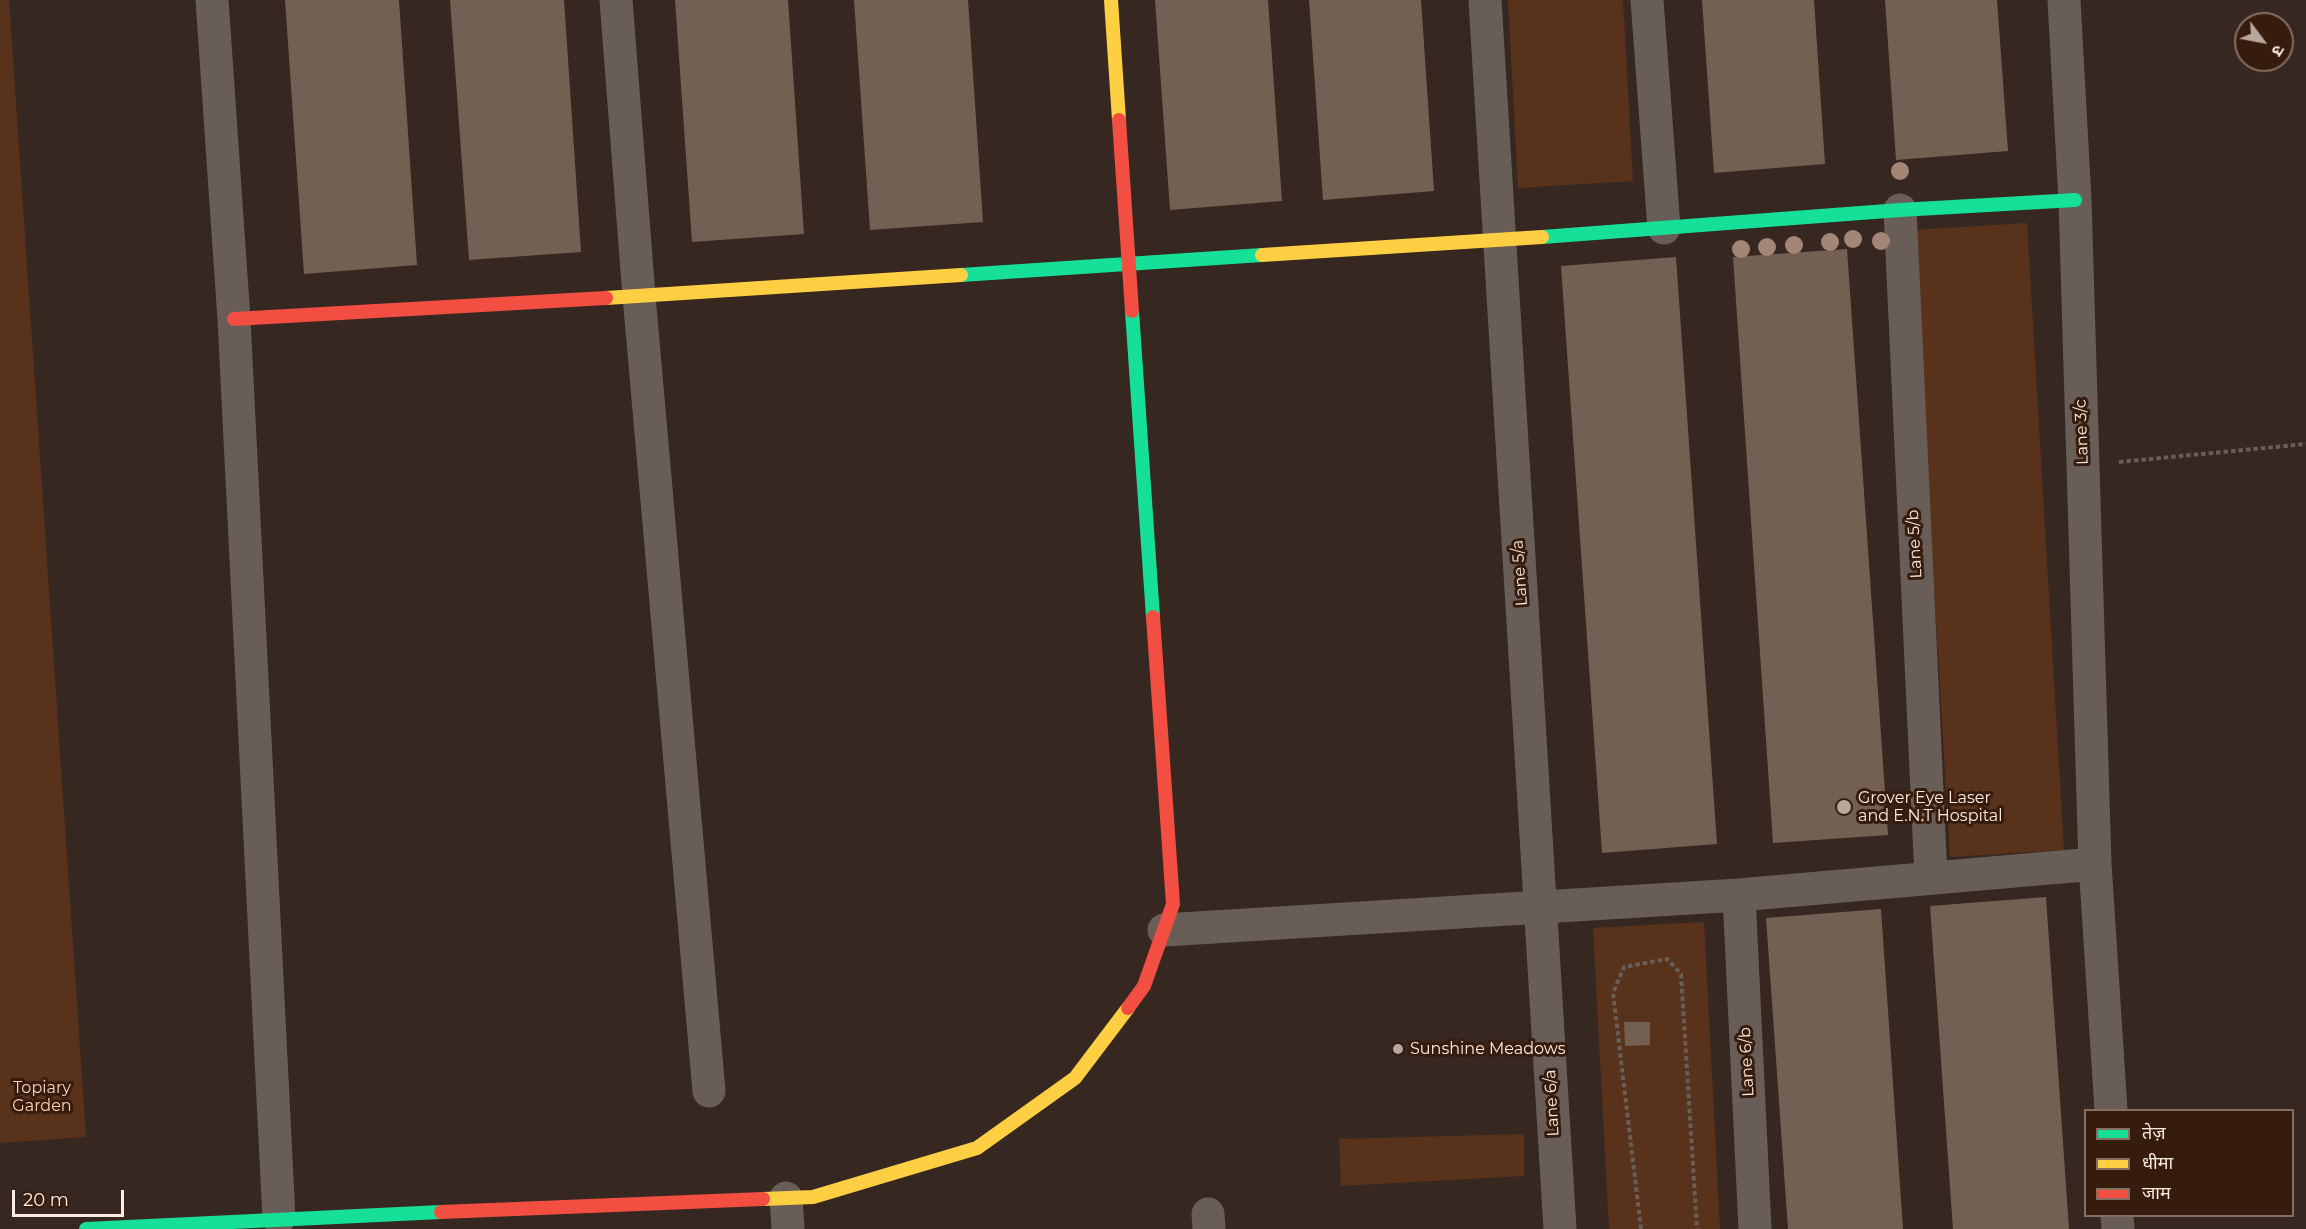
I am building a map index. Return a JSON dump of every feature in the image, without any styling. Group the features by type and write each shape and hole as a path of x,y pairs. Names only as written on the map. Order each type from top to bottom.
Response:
{"street":[{"path":"212,0 234,319 279,1218"},
{"path":"616,0 639,296 709,1091"},
{"path":"86,1229 279,1218 787,1214 813,1197 977,1148 1075,1078 1144,986 1173,904 1111,0"},
{"name":"Lane 5/a","path":"1485,0 1540,905"},
{"path":"1647,0 1664,228"},
{"name":"Lane 3/c","path":"2064,0 2075,200 2095,864 2111,1109"},
{"path":"234,319 639,296 2075,200"},
{"name":"Lane 5/b","path":"1900,210 1931,878"},
{"path":"1164,930 1540,905 1739,895 2095,864"},
{"name":"Lane 6/b","path":"1739,895 1755,1229"},
{"name":"Lane 6/a","path":"1540,905 1560,1229"}],"path":[{"path":"2083,465 2306,444"},
{"path":"1641,1229 1613,993 1624,967 1667,959 1681,974 1697,1229"}],"green space":[{"name":"Topiary Garden","path":"0,0 9,0 86,1137 0,1143"},
{"path":"1508,0 1623,0 1633,181 1518,188"},
{"path":"2027,223 2064,850 1950,857 1913,230"},
{"path":"1704,922 1720,1229 1609,1229 1593,928"},
{"path":"1524,1134 1524,1176 1341,1186 1339,1139"}],"building":[{"path":"285,0 399,0 417,265 304,274"},
{"path":"450,0 564,0 581,252 469,260"},
{"path":"675,0 788,0 804,234 692,242"},
{"path":"854,0 968,0 983,222 870,230"},
{"path":"1155,0 1268,0 1282,201 1170,210"},
{"path":"1309,0 1421,0 1434,191 1323,200"},
{"path":"1702,0 1814,0 1825,164 1714,173"},
{"path":"1885,0 1997,0 2008,151 1896,160"},
{"path":"1847,249 1888,835 1773,843 1733,257"},
{"path":"1676,257 1717,844 1602,853 1561,266"},
{"path":"2046,897 2069,1229 1953,1229 1930,906"},
{"path":"1881,909 1903,1229 1788,1229 1766,918"},
{"path":"1624,1022 1650,1022 1650,1045 1625,1046"}],"traffic: fast":[{"path":"1542,237 1900,210 2075,200"},
{"path":"961,275 1262,255"},
{"path":"1132,311 1153,617"},
{"path":"86,1229 441,1212"}],"traffic: slow":[{"path":"1111,0 1119,120"},
{"path":"1262,255 1542,237"},
{"path":"606,298 961,275"},
{"path":"763,1199 813,1197 977,1148 1075,1078 1128,1008"}],"traffic: jam":[{"path":"1119,120 1132,311"},
{"path":"234,319 606,298"},
{"path":"1128,1008 1144,986 1173,904 1153,617"},
{"path":"441,1212 763,1199"}],"place":[{"name":"Grover Eye Laser and E.N.T Hospital","path":"1844,807"},
{"name":"Sunshine Meadows","path":"1398,1049"}]}
